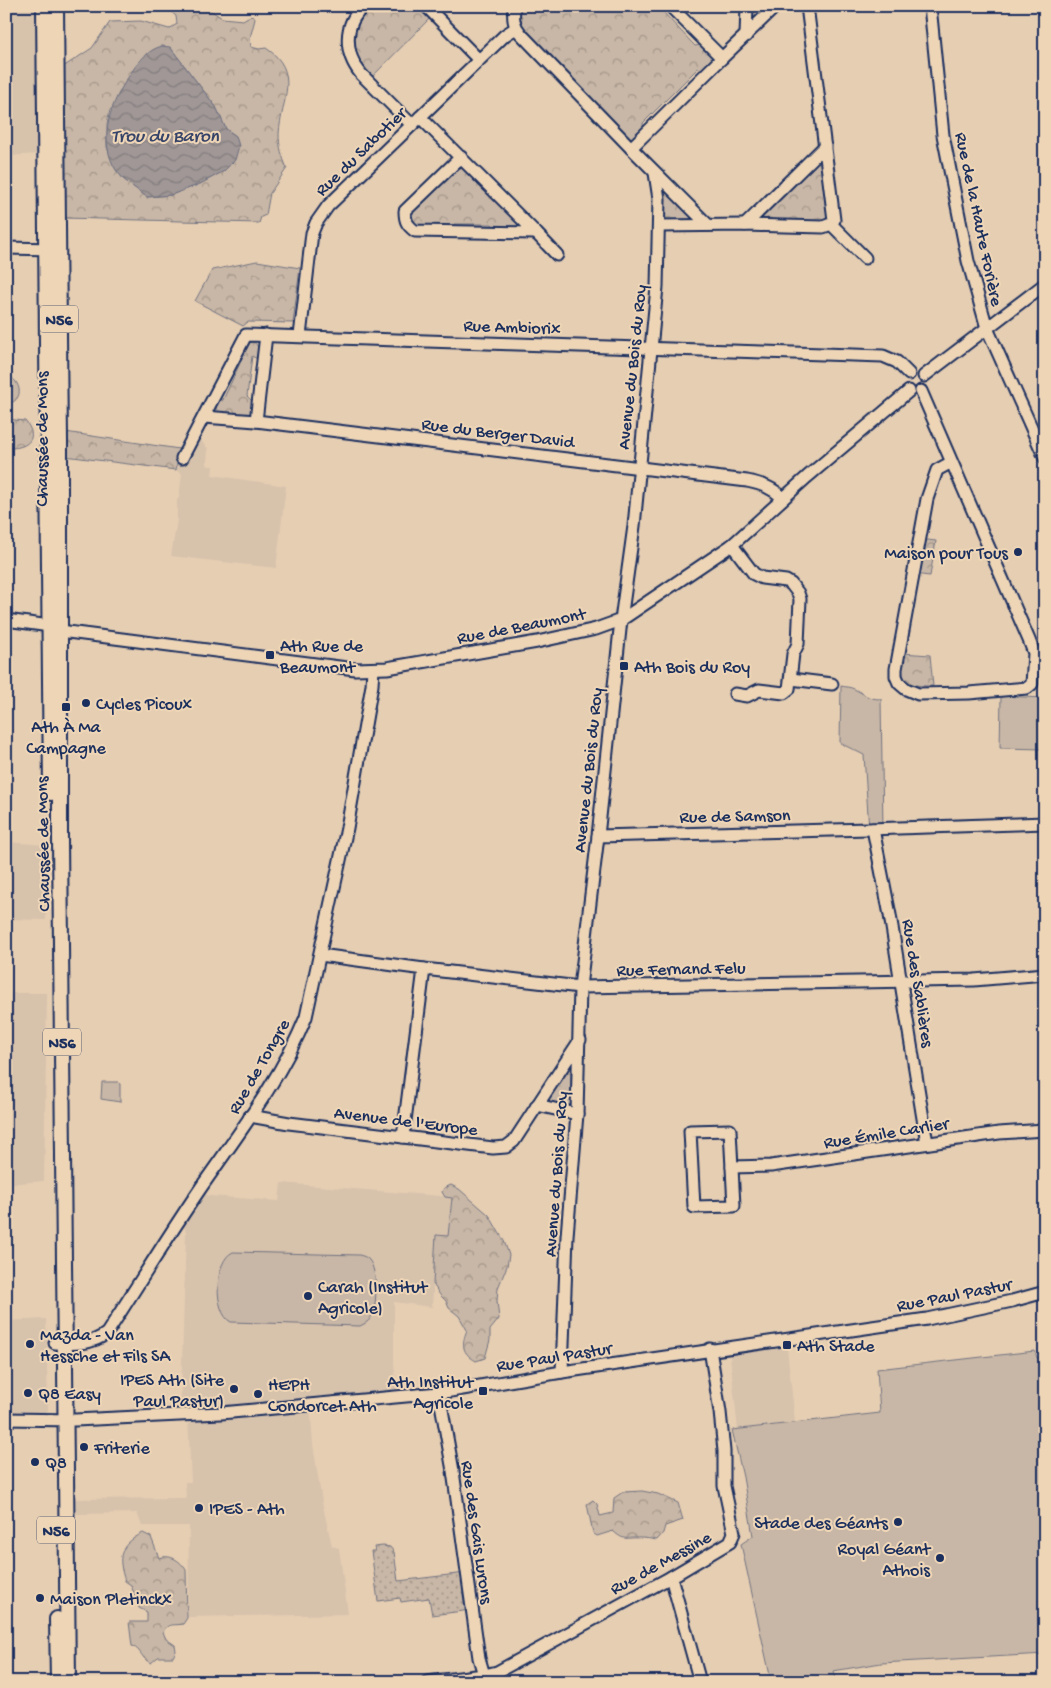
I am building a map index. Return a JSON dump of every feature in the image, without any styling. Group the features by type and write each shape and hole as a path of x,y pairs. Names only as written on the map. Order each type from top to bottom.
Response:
{"main road":[{"name":"Chaussée de Mons","path":"44,6 52,249"},
{"name":"Chaussée de Mons","path":"56,6 52,249 59,1344 68,1682"},
{"name":"Chaussée de Mons","path":"58,1682 61,1420"}],"street":[{"path":"364,6 353,19 349,32 350,56 354,66 416,121 461,157 557,255"},
{"path":"426,6 479,60"},
{"path":"514,6 512,18 516,28 655,173 708,225"},
{"path":"670,6 722,58"},
{"path":"746,6 746,36"},
{"path":"631,148 776,6"},
{"path":"659,226 745,225 823,227 831,224 834,216 808,6"},
{"name":"Rue de la Haute Forière","path":"930,6 943,135 968,261 987,328 1045,458"},
{"name":"Rue du Sabotier","path":"300,336 312,233 316,223 328,206 505,35 516,28"},
{"path":"745,225 825,146"},
{"path":"461,157 405,211 405,219 408,226 414,231 536,233"},
{"name":"Avenue du Bois du Roy","path":"562,1372 567,1236 577,1114 580,988 621,620 634,526 657,287 659,199 655,173"},
{"path":"831,224 865,258"},
{"path":"6,248 52,249"},
{"path":"924,376 1045,284"},
{"name":"Rue Ambiorix","path":"182,458 246,335 883,356 897,362 908,374"},
{"path":"256,421 266,336"},
{"path":"915,391 926,385 924,376 919,372 908,374 905,382 915,391 950,463 1034,653 1032,684 1027,688 918,694 902,686 897,680 896,669 926,499 937,470 950,463"},
{"name":"Rue de Beaumont","path":"6,620 354,669 387,668 537,642 596,629 621,620 732,545 783,498 915,391"},
{"name":"Rue du Berger David","path":"204,417 256,421 639,467 761,484 783,498"},
{"path":"732,545 754,574 762,578 786,581 791,584 800,599 798,644 794,654 790,687 784,693 759,690 747,696 736,694"},
{"name":"Rue de Tongre","path":"59,1344 86,1343 101,1338 107,1333 199,1190 250,1116 298,1038 306,1017 347,828 372,684 372,668"},
{"path":"791,679 832,684"},
{"name":"Rue de Samson","path":"598,836 1045,823"},
{"name":"Rue des Sablières","path":"873,829 890,915 927,1143"},
{"name":"Rue Fernand Felu","path":"320,955 580,988 974,980 1045,974"},
{"path":"404,1137 424,969"},
{"name":"Avenue de l'Europe","path":"250,1116 289,1124 493,1148 506,1147 514,1141 580,1040"},
{"path":"537,1105 577,1114"},
{"path":"730,1130 732,1167 734,1206 694,1207 690,1131 730,1130"},
{"name":"Rue Émile Carlier","path":"732,1167 772,1166 1016,1131 1045,1130"},
{"name":"Rue Paul Pastur","path":"6,1419 61,1420 221,1413 439,1393 710,1349 928,1319 1045,1292"},
{"name":"Rue de Messine","path":"427,1682 497,1672 671,1577 730,1542 733,1537 724,1486 724,1451 710,1349"},
{"name":"Rue des Gais Lurons","path":"439,1393 452,1464 477,1650 484,1675"},
{"path":"671,1577 700,1682"}],"shaded area":[{"path":"6,6 39,6 39,154 6,156"},
{"path":"198,437 208,449 207,463 208,466 213,466 212,475 286,486 276,568 171,556 182,474 176,470 178,458"},
{"path":"6,842 46,845 46,920 6,919"},
{"path":"6,993 47,993 44,1181 6,1184"},
{"name":"Carah (Institut Agricole)","path":"281,1183 452,1197 448,1237 436,1235 432,1307 394,1302 394,1364 398,1397 310,1405 313,1445 322,1502 332,1546 339,1548 348,1614 188,1617 189,1526 142,1526 137,1513 74,1514 74,1499 186,1498 185,1482 191,1482 188,1415 182,1410 181,1396 186,1232 181,1218 199,1190 209,1196 279,1201"},
{"path":"46,1319 48,1410 46,1413 6,1416 6,1321"},
{"path":"786,1339 795,1422 738,1430 729,1347"}],"green space":[{"path":"169,6 204,6 222,18 243,20 253,16 255,19 250,38 251,47 266,48 277,57 284,67 287,87 279,138 287,168 270,193 266,215 261,217 259,223 63,218 63,67 92,48 110,22 141,21 169,29 177,24 176,16 169,10","holes":["170,47 216,107 226,129 236,136 224,171 200,184 171,195 147,197 123,179 114,166 107,147 107,124 110,110"]},
{"path":"364,6 426,6 434,14 368,81 348,42"},
{"path":"514,6 663,6 663,12 695,46 707,44 722,58 709,71 698,68 643,123 644,135 631,148 521,34"},
{"path":"750,6 765,6 766,9 759,16 752,14"},
{"path":"461,157 477,182 501,207 507,203 521,223 519,228 498,232 492,224 454,224 448,232 415,231 405,211"},
{"path":"818,158 824,162 831,224 763,220 760,211"},
{"path":"671,189 700,217 697,225 672,226 659,217 659,193"},
{"path":"257,261 300,268 293,323 248,322 243,326 195,301 212,270"},
{"path":"251,342 254,342 260,349 259,360 252,356 247,396 255,404 253,410 247,416 224,414 217,410 217,400 223,400 241,361 237,362 244,348"},
{"path":"6,373 15,381 19,393 14,402 6,404"},
{"path":"6,419 25,421 31,433 28,443 18,447 6,448"},
{"path":"65,432 179,449 176,470 65,456"},
{"path":"919,539 936,541 930,576 913,574"},
{"path":"902,653 930,655 933,686 915,685 906,680 902,670"},
{"path":"841,686 853,688 869,697 881,699 883,829 869,829 864,755 840,743"},
{"path":"1001,696 1045,698 1045,749 1000,748"},
{"path":"571,1060 571,1105 538,1103"},
{"path":"102,1082 118,1082 120,1084 120,1102 101,1099"},
{"path":"451,1185 459,1189 489,1215 504,1241 509,1255 507,1266 498,1288 499,1319 490,1330 490,1340 485,1358 476,1361 465,1352 464,1340 467,1330 459,1316 449,1308 433,1284 436,1235 448,1236 452,1198 445,1197 442,1192 444,1188"},
{"path":"233,1252 359,1255 365,1257 372,1265 374,1272 376,1298 373,1313 368,1321 360,1326 231,1322 225,1317 221,1308 218,1287 222,1265"},
{"name":"Stade des Géants","path":"1035,1351 1037,1358 1045,1357 1045,1654 881,1663 833,1671 836,1682 766,1682 771,1680 741,1544 753,1536 743,1477 732,1430 880,1413 877,1369"},
{"path":"642,1491 658,1494 678,1503 683,1520 665,1526 663,1533 657,1540 623,1538 613,1531 597,1536 593,1533 587,1504 593,1500 597,1504 600,1516 613,1513 614,1498 623,1492"},
{"path":"143,1533 151,1537 159,1558 171,1557 181,1563 186,1570 187,1618 183,1624 169,1626 163,1632 166,1639 175,1645 176,1651 173,1657 158,1657 151,1663 132,1646 129,1622 147,1622 147,1612 139,1608 131,1585 125,1581 121,1565 122,1552 125,1547"},
{"path":"374,1547 390,1547 394,1552 398,1581 466,1573 471,1610 432,1615 429,1598 401,1602 400,1598 378,1601 371,1551 375,1551"}],"water":[{"name":"Trou du Baron","path":"162,46 170,47 216,107 226,129 236,136 239,146 235,160 224,171 200,184 171,195 147,197 128,183 113,165 107,142 107,130 112,108 132,71 147,54"}],"place":[{"name":"Maison pour Tous","path":"1018,552"},
{"name":"Ath Rue de Beaumont","path":"270,655"},
{"name":"Ath Bois du Roy","path":"624,666"},
{"name":"Cycles Picoux","path":"86,703"},
{"name":"Ath À Ma Campagne","path":"66,707"},
{"name":"Carah (Institut Agricole)","path":"308,1296"},
{"name":"Mazda - Van Hessche et Fils SA","path":"30,1344"},
{"name":"Ath Stade","path":"787,1345"},
{"name":"IPES Ath (Site Paul Pastur)","path":"234,1389"},
{"name":"Ath Institut Agricole","path":"483,1391"},
{"name":"Q8 Easy","path":"28,1393"},
{"name":"HEPH Condorcet Ath","path":"258,1394"},
{"name":"Friterie","path":"84,1447"},
{"name":"Q8","path":"35,1462"},
{"name":"IPES - Ath","path":"199,1508"},
{"name":"Stade des Géants","path":"898,1522"},
{"name":"Royal Géant Athois","path":"940,1558"},
{"name":"Maison Pletinckx","path":"40,1598"}]}
